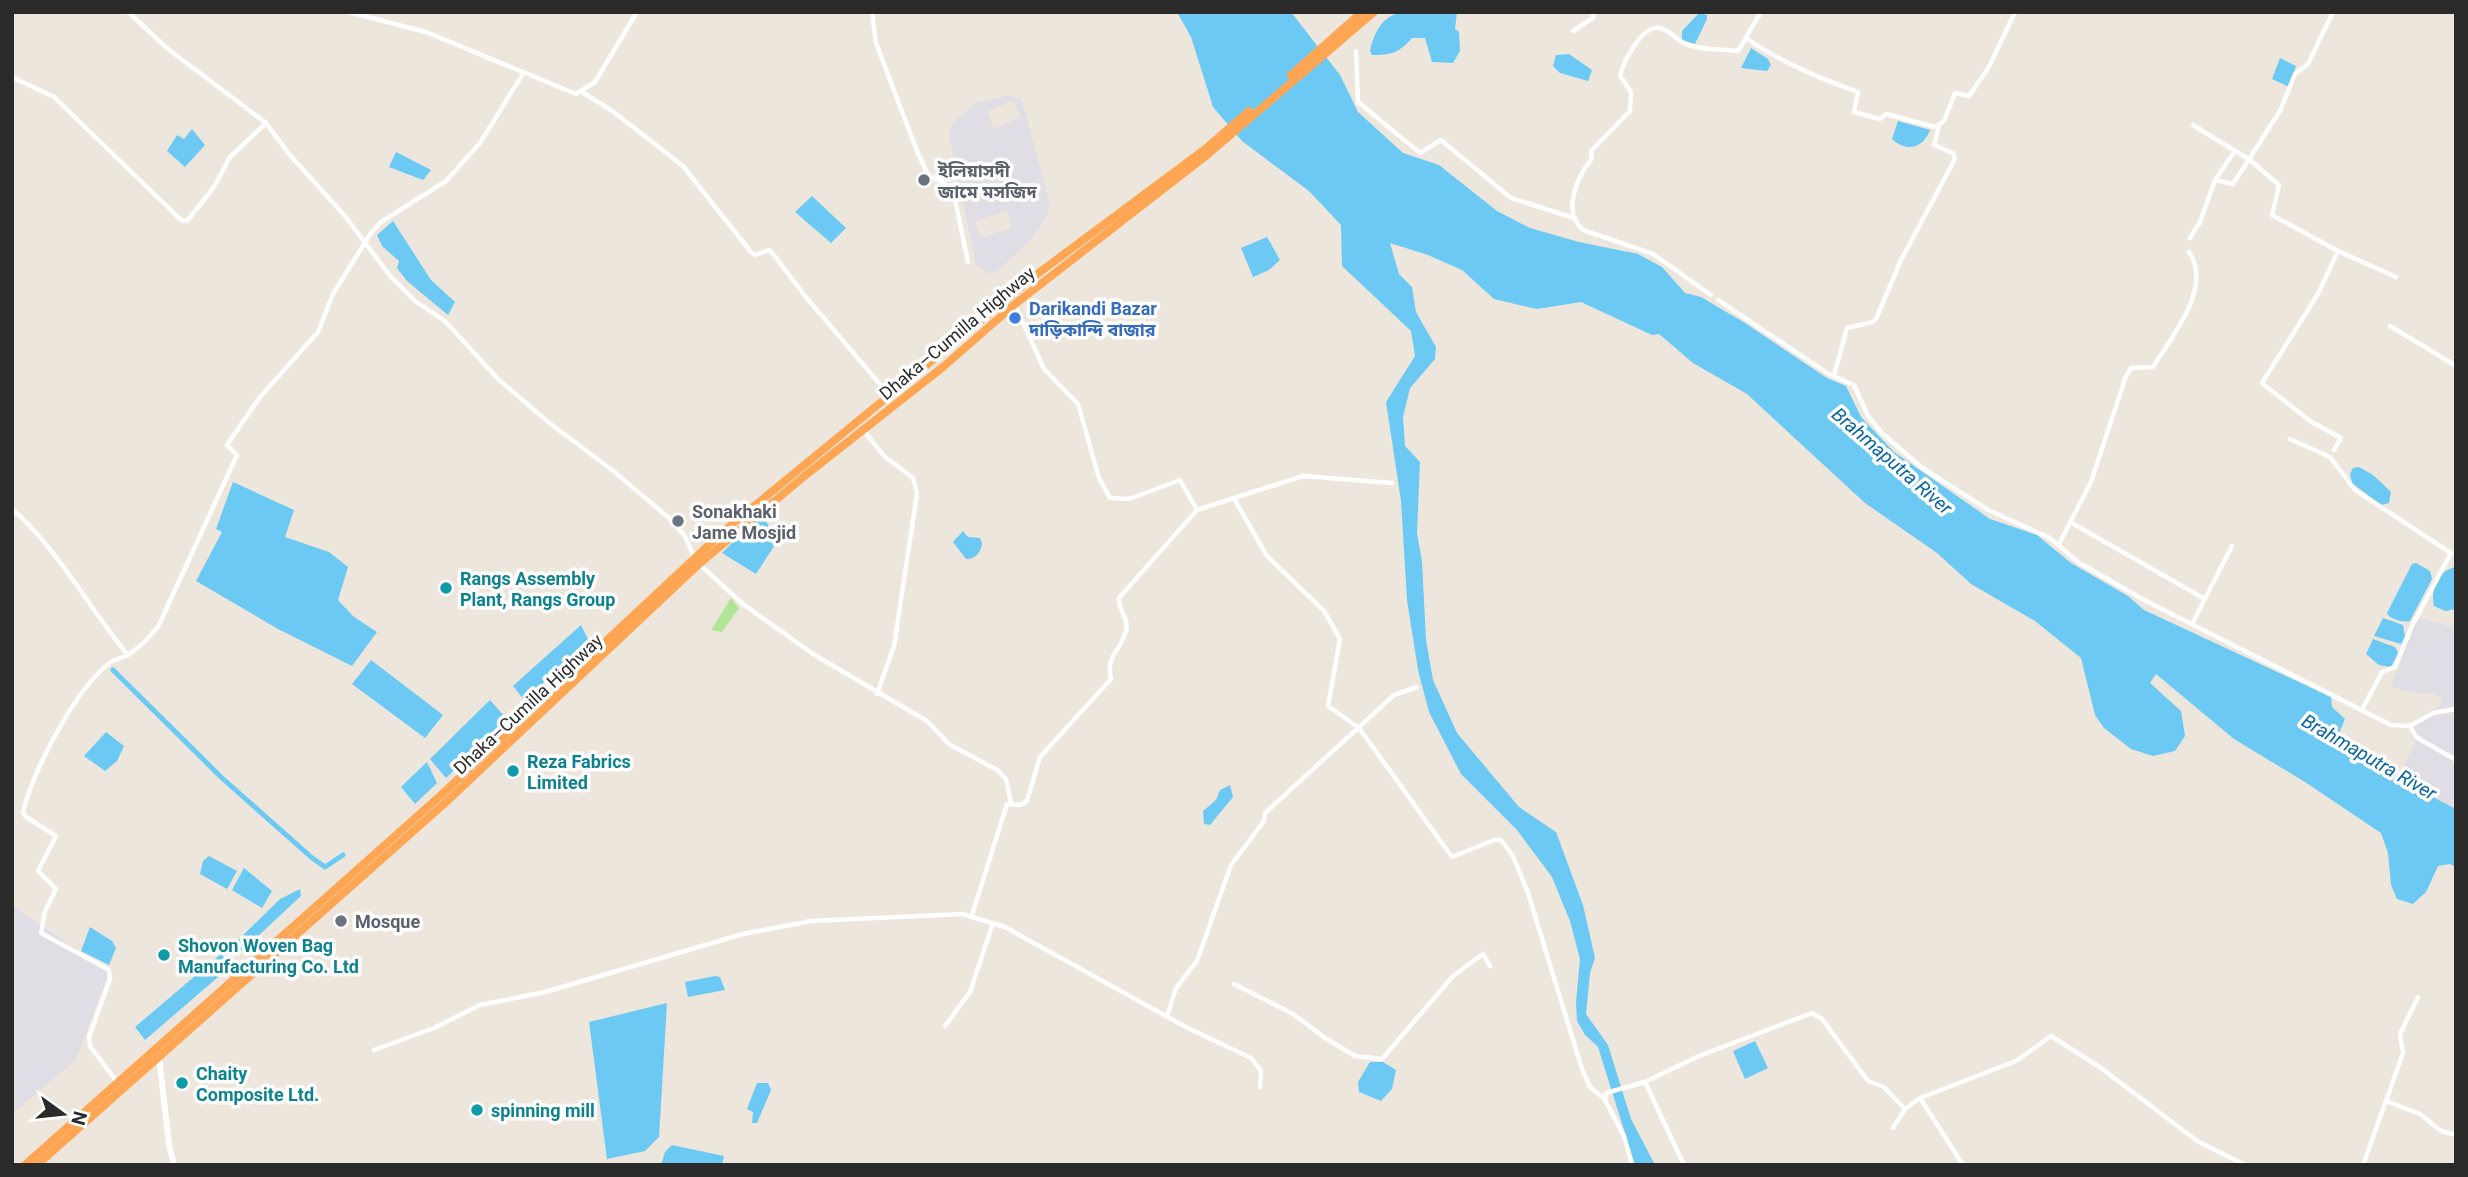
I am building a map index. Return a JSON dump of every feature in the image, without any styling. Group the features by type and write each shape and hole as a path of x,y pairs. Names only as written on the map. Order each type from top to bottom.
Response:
{"highway":[{"name":"Dhaka–Cumilla Highway","path":"1341,37 1362,12"},
{"name":"Dhaka–Cumilla Highway","path":"37,1165 445,803 697,561 943,367 1015,304 1206,153 1374,12"},
{"name":"Dhaka–Cumilla Highway","path":"25,1165 439,797 697,561 1040,272 1206,153"}],"street":[{"path":"128,12 177,56 266,123 391,277 415,301 445,321 498,379 669,518 685,536 697,561 743,604 877,694 926,722 949,744 997,770 1006,779 1011,803"},
{"path":"349,12 426,32 576,94 595,82 637,12"},
{"path":"872,12 876,43 917,151 928,175 944,183 954,195 968,262"},
{"path":"1573,31 1593,18 1594,12"},
{"path":"1711,295 1653,254 1583,230 1574,218 1572,208 1579,176 1592,158 1591,151 1630,111 1631,92 1620,76 1624,60 1634,44 1654,29 1661,28 1685,44 1738,51 1761,12"},
{"path":"1834,375 1847,328 1873,323 1876,319 1901,260 1955,159 1953,153 1934,145 1955,93 1969,96 1989,67 2015,12"},
{"path":"2215,180 2233,184 2250,160 2280,111 2295,74 2308,64 2333,12"},
{"path":"1746,38 1779,62 1799,66 1813,75 1858,92 1854,112 1880,119 1886,114 1935,128 1940,125"},
{"path":"1356,51 1358,102 1403,142 1420,153 1441,139 1511,198 1574,218"},
{"path":"117,1082 90,1046 89,1037 110,972 41,935 45,911 56,889 42,876 39,866 56,836 23,811 44,754 88,686 111,662 128,655 144,643 158,627 237,456 227,445 260,397 318,332 333,294 365,242 381,222 446,181 481,143 524,72"},
{"path":"12,77 54,97 181,220 187,221 214,187 230,157 266,123"},
{"path":"582,92 611,110 683,166 750,251 755,255 769,250 891,397"},
{"path":"2193,125 2250,160 2279,185 2272,215 2339,251 2396,277"},
{"path":"2190,238 2200,222 2215,180 2235,151"},
{"path":"2334,450 2341,438 2310,421 2262,383 2318,295 2339,251"},
{"path":"2059,544 2091,482 2126,376 2131,368 2153,367 2169,346 2197,289 2197,268 2189,252"},
{"path":"1718,300 1834,375 1854,385 1868,416 1882,433 1921,467 1988,510 2028,526 2059,544 2078,562 2101,576 2252,657 2363,708 2391,724 2410,726 2433,713 2456,709"},
{"path":"1015,304 1044,369 1078,404 1099,478 1110,498 1129,499 1180,480 1197,510"},
{"path":"2390,326 2456,366"},
{"path":"863,430 884,456 913,478 917,494 894,646 877,694"},
{"path":"2290,439 2330,457 2354,490 2451,553 2412,626 2395,667 2382,672 2363,708"},
{"path":"1011,803 1020,805 1027,801 1040,757 1111,679 1109,661 1127,628 1127,619 1118,605 1124,589 1197,510 1303,476 1392,483"},
{"path":"1235,500 1267,556 1324,611 1340,639 1328,706 1359,728 1452,857 1494,840 1501,840 1513,856 1528,893 1582,1069 1590,1087 1606,1096 1624,1136 1632,1165"},
{"path":"12,509 70,572 75,587 128,655"},
{"path":"2070,522 2203,598"},
{"path":"2192,624 2232,546"},
{"path":"1167,1016 1175,988 1197,961 1231,865 1264,821 1265,813 1394,695 1417,687"},
{"path":"2410,726 2416,737 2456,760"},
{"path":"972,915 1006,808 1011,803"},
{"path":"374,1050 433,1028 480,1005 556,989 743,934 811,921 972,915 993,923 1251,1058 1261,1072 1260,1087"},
{"path":"945,1027 970,992 993,923"},
{"path":"1234,984 1293,1013 1325,1038 1355,1056 1382,1059 1453,976 1483,954 1490,966"},
{"path":"2362,1165 2403,1054 2400,1034 2418,997"},
{"path":"1606,1096 1625,1087 1646,1082 1699,1056 1812,1013 1822,1019 1868,1082 1884,1087 1905,1109"},
{"path":"1893,1128 1905,1109 1920,1098 2016,1060 2051,1036 2101,1068 2197,1141 2245,1165"},
{"path":"159,1057 169,1145 174,1165"},
{"path":"1646,1082 1684,1165"},
{"path":"1920,1098 1963,1165"},
{"path":"2386,1101 2420,1114 2441,1130 2456,1135"}],"shaded area":[{"path":"1010,95 1021,99 1050,205 1046,218 1028,243 995,273 987,273 976,265 949,135 953,123 976,103","holes":["1013,100 1021,117 994,129 987,112","1007,211 1012,228 980,238 975,221"]},
{"path":"2417,617 2456,628 2456,800 2451,806 2400,778 2399,774 2415,743 2410,731 2414,721 2441,704 2442,698 2391,687"},
{"path":"12,905 109,972 76,1060 12,1114"}],"green space":[{"path":"731,598 739,608 722,632 711,630"}],"water":[{"path":"1413,11 1457,12 1455,29 1459,32 1460,51 1453,63 1432,62 1425,38 1412,38 1390,54 1372,55 1370,51 1382,23 1391,16"},
{"name":"Brahmaputra River","path":"1177,12 1291,12 1340,75 1358,112 1403,153 1439,165 1497,211 1530,228 1579,242 1638,254 1662,267 1685,293 1701,297 1827,378 1846,386 1861,417 1894,452 1990,519 2037,535 2071,563 2128,596 2144,610 2331,697 2332,707 2345,719 2339,733 2342,737 2386,765 2398,779 2456,809 2456,867 2450,864 2438,866 2426,892 2413,904 2397,899 2391,885 2388,853 2381,833 2234,739 2156,674 2150,683 2181,711 2185,736 2175,751 2153,756 2131,749 2104,728 2095,715 2081,658 2035,621 1971,584 1937,553 1865,503 1747,394 1693,363 1659,334 1652,335 1581,302 1537,309 1494,299 1462,270 1428,255 1390,243 1399,274 1412,287 1416,312 1436,347 1435,359 1410,388 1403,417 1405,446 1420,462 1417,533 1422,561 1426,640 1433,680 1457,733 1519,807 1556,832 1583,905 1595,958 1590,973 1586,1014 1608,1045 1631,1119 1655,1165 1635,1165 1598,1047 1585,1035 1577,1021 1580,959 1570,921 1552,877 1517,830 1461,774 1429,712 1418,670 1407,600 1401,501 1386,402 1415,356 1411,331 1342,266 1341,225 1309,191 1242,141 1213,107 1191,37"},
{"path":"1699,13 1707,15 1707,19 1695,44 1682,40 1682,31"},
{"path":"1751,48 1768,59 1771,65 1767,71 1741,68"},
{"path":"1569,54 1592,70 1588,81 1560,73 1553,66 1556,55"},
{"path":"2280,58 2296,66 2289,87 2272,79"},
{"path":"1898,121 1930,130 1919,144 1903,146 1892,139"},
{"path":"192,129 205,145 185,167 167,151 177,135 184,139"},
{"path":"396,152 431,170 423,180 389,167"},
{"path":"812,196 846,228 831,243 795,212"},
{"path":"393,221 431,280 455,302 448,315 407,281 397,268 399,261 382,246 377,235"},
{"path":"1267,237 1280,260 1269,270 1253,277 1241,248"},
{"path":"2359,467 2373,475 2391,492 2389,503 2381,505 2352,483 2350,474 2353,468"},
{"path":"233,482 294,510 285,537 329,552 348,567 338,600 354,617 377,632 352,666 278,629 196,581 222,532 216,529"},
{"path":"761,514 778,540 756,574 722,553"},
{"path":"963,531 968,537 980,538 982,543 977,554 970,559 966,559 953,542"},
{"path":"2416,563 2430,571 2432,579 2410,621 2397,620 2387,613 2412,564"},
{"path":"2456,567 2456,609 2445,611 2434,606 2434,587 2444,572"},
{"path":"2383,618 2403,625 2405,636 2401,644 2374,636"},
{"path":"581,625 588,639 525,701 513,686"},
{"path":"2373,639 2395,647 2398,653 2391,667 2379,665 2366,654"},
{"path":"371,660 443,715 425,738 352,684"},
{"path":"490,700 505,717 505,722 446,778 430,759"},
{"path":"106,732 124,746 117,761 105,771 84,756"},
{"path":"427,762 437,783 415,804 401,787"},
{"path":"1230,785 1233,797 1210,825 1204,824 1203,811 1216,800 1220,790"},
{"path":"209,856 237,871 227,889 200,874 203,861"},
{"path":"244,868 272,891 262,908 232,890"},
{"path":"300,889 301,896 242,951 233,945 280,899"},
{"path":"90,927 112,941 116,948 109,965 81,951"},
{"path":"221,954 232,965 145,1040 135,1027"},
{"path":"720,977 725,990 688,997 685,982"},
{"path":"667,1003 659,1137 645,1151 607,1159 589,1022"},
{"path":"1755,1041 1768,1068 1745,1079 1733,1051"},
{"path":"1370,1062 1383,1062 1396,1070 1392,1089 1381,1101 1359,1092 1358,1082"},
{"path":"757,1083 768,1083 771,1090 757,1123 752,1123 753,1112 747,1109"},
{"path":"672,1145 724,1156 722,1165 661,1165 665,1152"}],"waterway":[{"path":"113,670 222,778 311,857 325,867 343,855"}],"place":[{"name":"ইলিয়াসদী জামে মসজিদ","path":"924,180"},
{"name":"Darikandi Bazar দাড়িকান্দি বাজার","path":"1015,318"},
{"name":"Sonakhaki Jame Mosjid","path":"678,521"},
{"name":"Rangs Assembly Plant, Rangs Group","path":"446,588"},
{"name":"Reza Fabrics Limited","path":"513,771"},
{"name":"Mosque","path":"341,921"},
{"name":"Shovon Woven Bag Manufacturing Co. Ltd","path":"164,955"},
{"name":"Chaity Composite Ltd.","path":"182,1083"},
{"name":"spinning mill","path":"477,1110"}]}
